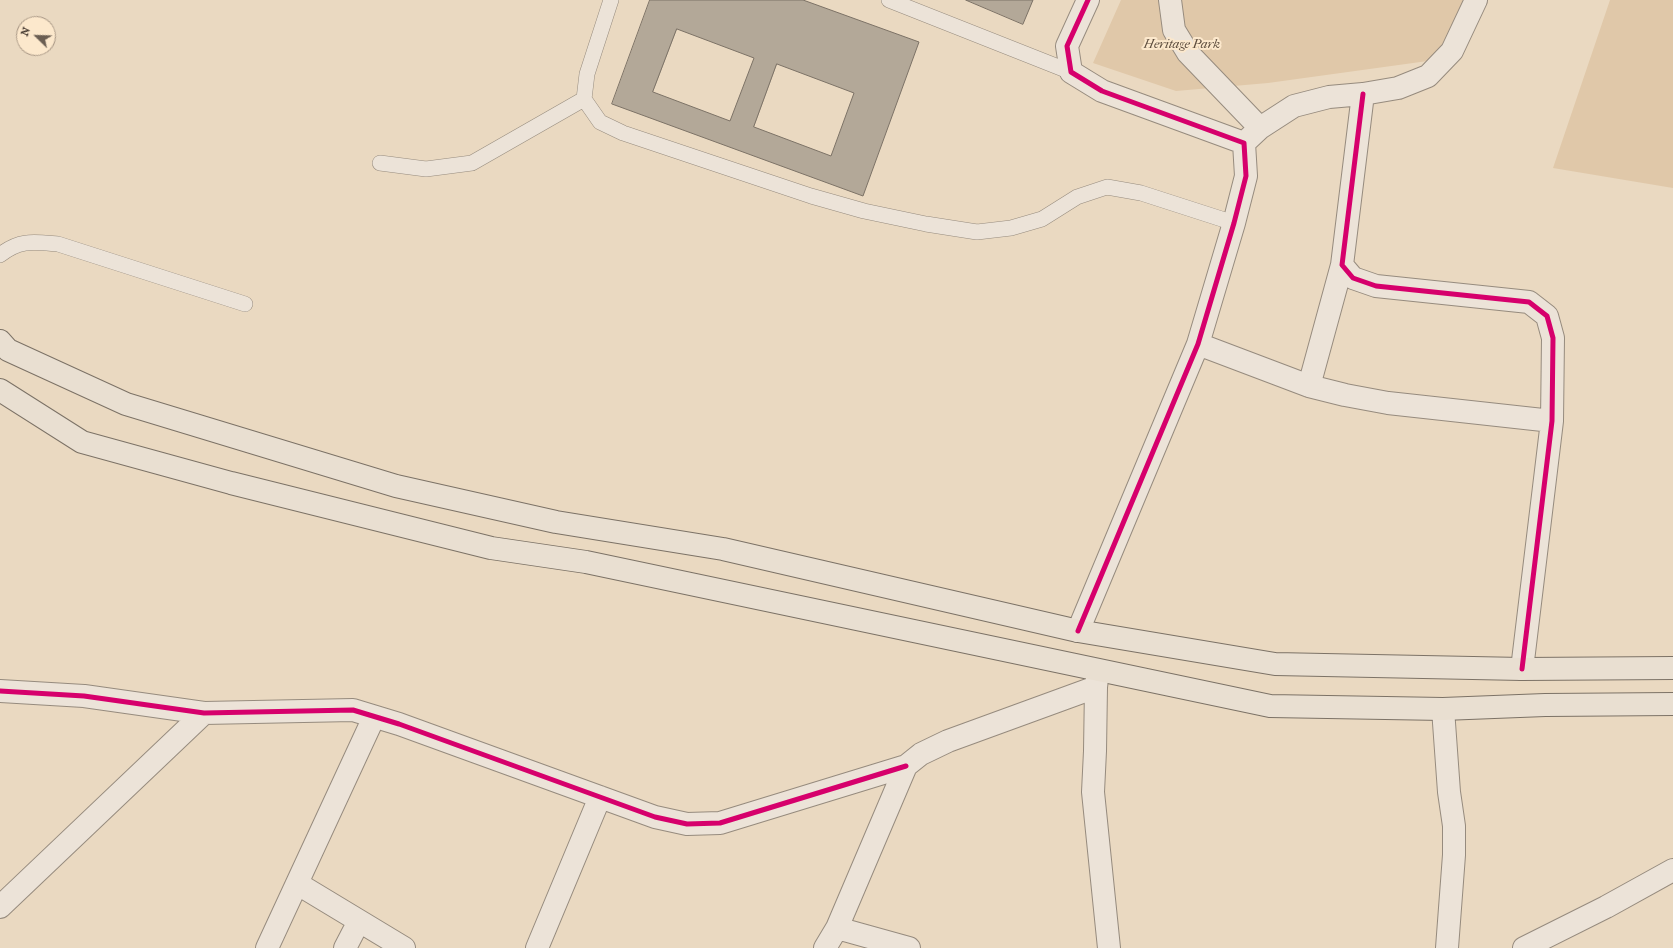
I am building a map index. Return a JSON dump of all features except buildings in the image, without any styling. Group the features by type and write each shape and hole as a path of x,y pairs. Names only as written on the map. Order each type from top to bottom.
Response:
{"main road":[{"path":"0,341 8,350 126,404 396,486 556,522 723,549 1078,630 1275,664 1522,669 1673,668"},
{"path":"0,390 82,442 232,483 491,548 586,562 1097,679 1270,706 1443,709 1545,705 1673,704"}],"street":[{"path":"1088,0 1067,46 1071,72 1102,91 1244,144"},
{"path":"1170,0 1174,30 1188,53 1260,128"},
{"path":"1078,630 1198,344 1234,223 1246,176 1244,144 1260,128 1294,106 1329,97 1363,94 1398,88 1428,76 1452,51 1476,0"},
{"path":"1308,386 1342,265 1363,94"},
{"path":"1342,265 1353,278 1376,286 1530,302 1547,316 1553,338 1552,421 1522,669"},
{"path":"1198,344 1308,386 1388,403 1552,421"},
{"path":"0,691 84,696 204,714 353,710 399,724 661,819 687,824 720,823 906,766 921,754 948,741 1097,679 1096,751 1093,792 1109,948"},
{"path":"1443,709 1449,792 1454,826 1454,855 1447,948"},
{"path":"0,907 204,714"},
{"path":"268,948 374,717"},
{"path":"825,948 837,928 906,766"},
{"path":"537,948 600,797"},
{"path":"1524,948 1606,907 1672,877"},
{"path":"298,884 404,948"},
{"path":"345,948 359,921"},
{"path":"837,928 909,948"}],"lane":[{"path":"611,0 587,74 584,99 600,122 623,133 811,196 864,211 926,224 977,232 1011,228 1042,219 1077,197 1107,187 1141,193 1234,223"},
{"path":"889,0 1071,72"},
{"path":"380,163 426,169 472,163 584,99"},
{"path":"0,256 11,246 31,242 58,244 245,304"}],"green space":[{"name":"Heritage Park","path":"1121,0 1466,0 1442,59 1268,83 1176,91 1093,63"},
{"path":"1610,0 1673,0 1673,188 1553,168"}],"cycle path":[{"path":"1078,631 1198,344 1234,223 1246,176 1244,143 1102,91 1071,72 1067,46 1088,0"},
{"path":"1363,94 1342,265 1353,278 1376,286 1529,302 1547,316 1553,338 1552,421 1522,669"},
{"path":"0,691 84,696 204,713 353,710 399,724 655,817 687,824 720,823 906,766"}]}
